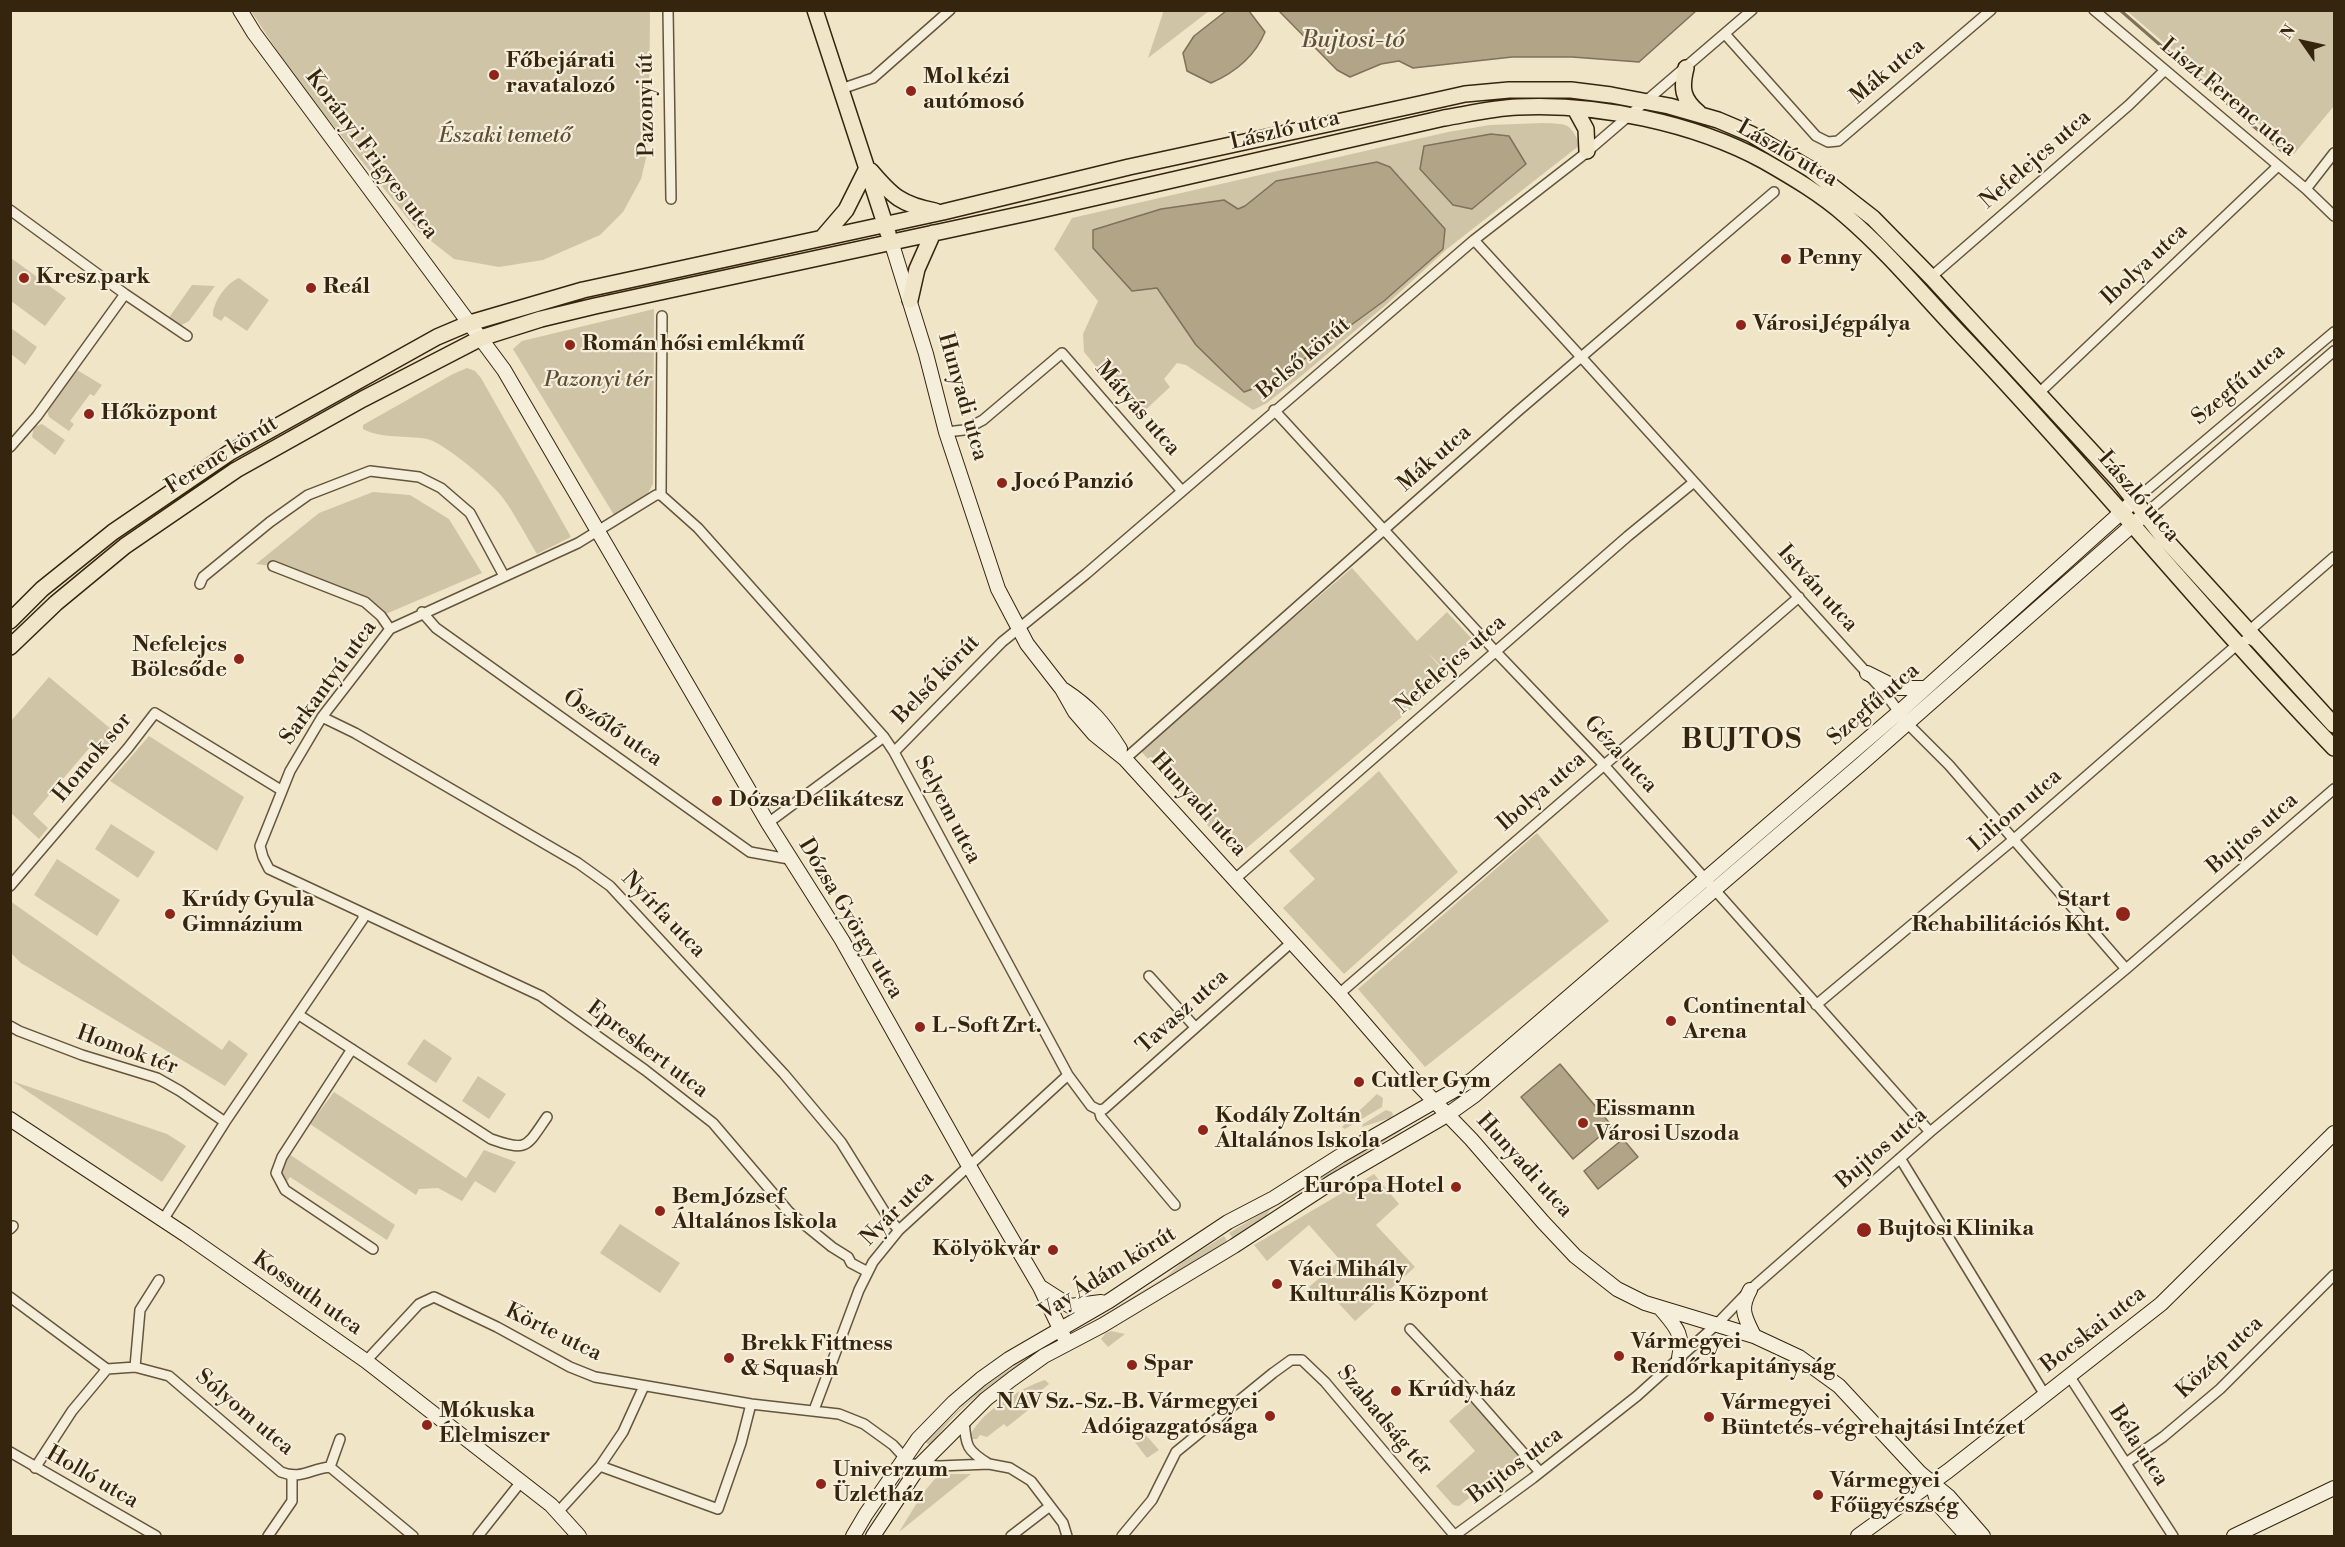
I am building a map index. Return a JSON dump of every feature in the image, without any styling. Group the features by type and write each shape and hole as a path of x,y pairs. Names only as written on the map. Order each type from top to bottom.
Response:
{"main road":[{"path":"481,338 595,306 891,241 816,10"},
{"path":"1686,68 1682,83 1683,94 1689,105 1701,115"},
{"name":"László utca","path":"886,224 1129,167 1465,94 1539,89 1611,95 1647,101 1701,115 1750,134 1810,169 1873,218 2039,393 2135,501 2164,538 2334,724"},
{"name":"László utca","path":"891,241 1494,109 1520,107 1575,109 1675,127 1722,142 1762,160 1845,215 1895,264 2003,377 2334,748"},
{"path":"1575,109 1586,129 1587,151"},
{"path":"822,238 846,210 867,166"},
{"path":"867,166 887,191 902,202 943,212"},
{"path":"470,323 583,290 886,224"},
{"path":"910,300 919,262 933,233"},
{"name":"Ferenc körút","path":"10,621 42,589 113,532 229,453 437,337 470,323"},
{"name":"Ferenc körút","path":"10,647 56,603 125,546 236,470 382,389 481,338"}],"street":[{"name":"Korányi Frigyes utca","path":"240,10 254,33 470,323"},
{"name":"Pazonyi út","path":"668,10 671,199"},
{"path":"841,89 873,78 950,10"},
{"name":"Belső körút","path":"894,752 1002,642 1474,240 1587,151 1752,10"},
{"name":"Mák utca","path":"1725,34 1816,136 1828,142 1838,141 1991,10"},
{"name":"Liszt Ferenc utca","path":"2094,10 2306,189 2334,216"},
{"name":"Nefelejcs utca","path":"1931,277 2129,105 2165,70"},
{"path":"2306,189 2334,153"},
{"name":"Ibolya utca","path":"2039,393 2278,166"},
{"name":"Mák utca","path":"1125,759 1517,412 1774,192"},
{"path":"10,210 187,336"},
{"name":"István utca","path":"1474,240 1885,693 1902,718 1948,765 2126,969"},
{"name":"Hunyadi utca","path":"891,241 910,300 946,432 998,589 1019,629 1041,663 1062,689 1075,712 1094,734 1125,759 1575,1256 1617,1288 1661,1309 1754,1336 1799,1357 1839,1386 1932,1483 1949,1497 1983,1536"},
{"path":"10,447 37,416 125,294"},
{"path":"470,323 504,370 599,531 656,495 661,495 662,316"},
{"name":"Szegfű utca","path":"1902,718 1925,688 2135,501 2334,332"},
{"name":"Szegfű utca","path":"1447,1115 1484,1088 1711,884 1902,718 2134,526 2334,351"},
{"name":"Mátyás utca","path":"946,432 964,430 983,420 1062,353 1182,491"},
{"name":"Géza utca","path":"1275,410 1496,652 1603,764 1930,1132"},
{"path":"200,584 203,577 270,522 308,495 370,471 419,477 441,488 470,513 504,576"},
{"name":"Nefelejcs utca","path":"1235,879 1628,536 1694,482"},
{"name":"Selyem utca","path":"661,495 698,528 884,737 1068,1075 1091,1106 1099,1110 1101,1117 1175,1205"},
{"name":"Sarkantyú utca","path":"363,914 269,869 260,846 281,790 322,717 390,629 422,612 599,531"},
{"name":"Dózsa György utca","path":"599,531 789,859 842,940 1040,1287 1069,1344"},
{"path":"2250,630 2334,557"},
{"path":"273,566 365,602 381,616 390,629"},
{"name":"Ibolya utca","path":"1339,994 1799,597"},
{"name":"Ószőlő utca","path":"422,612 436,628 750,852 789,859"},
{"path":"2239,643 2249,639 2266,648"},
{"name":"Liliom utca","path":"1816,1005 2013,840 2239,643"},
{"path":"1867,673 1897,688 1925,688"},
{"name":"Homok sor","path":"10,886 155,713 281,790"},
{"name":"Nyírfa utca","path":"322,717 356,733 578,863 610,886 784,1074 841,1142 889,1219 899,1230"},
{"name":"Belső körút","path":"768,823 884,737"},
{"name":"Bujtos utca","path":"1455,1536 1540,1473 1636,1396 1717,1324 1750,1290 1900,1158 2126,969 2334,789"},
{"name":"Szegfű utca","path":"1434,1101 1472,1080 1711,884"},
{"path":"163,1220 225,1122 363,919 363,914"},
{"name":"Epreskert utca","path":"363,914 541,996 620,1052 713,1123 789,1212 848,1257 851,1263 867,1272"},
{"name":"Tavasz utca","path":"1099,1110 1104,1109 1292,942"},
{"path":"1149,976 1195,1027"},
{"path":"299,1015 491,1139 522,1147 531,1141 548,1117"},
{"name":"Homok tér","path":"10,1026 82,1055 157,1078 180,1090 225,1122"},
{"path":"352,1049 282,1157 276,1173 285,1190 373,1249"},
{"name":"Nyár utca","path":"814,1410 867,1272 873,1262 899,1230 1068,1075"},
{"name":"Vay Ádám körút","path":"853,1536 926,1429 981,1379 1009,1359 1109,1301 1228,1222 1274,1198 1434,1101"},
{"name":"Vay Ádám körút","path":"873,1536 920,1465 964,1420 1012,1379 1044,1356 1103,1325 1234,1246 1366,1161 1447,1115"},
{"name":"Kossuth utca","path":"10,1119 163,1220 366,1361 562,1516 591,1536"},
{"name":"Bocskai utca","path":"1858,1536 1932,1483 2161,1304 2334,1133"},
{"path":"1900,1158 2046,1395"},
{"name":"Közép utca","path":"2126,1463 2163,1437 2220,1389 2334,1275"},
{"path":"135,1366 140,1310 159,1280"},
{"path":"1040,1287 1070,1306 1109,1301"},
{"path":"1750,1290 1743,1302 1743,1311 1754,1336"},
{"path":"10,1297 107,1369 72,1411 35,1468"},
{"name":"Körte utca","path":"366,1361 419,1304 434,1297 497,1327 570,1367 596,1377 752,1404 839,1414 864,1424 892,1445 902,1464"},
{"path":"1661,1309 1674,1324 1681,1338 1679,1358"},
{"path":"1410,1329 1475,1398 1540,1473"},
{"name":"Szabadság tér","path":"1122,1536 1148,1506 1176,1452 1273,1373 1292,1360 1302,1359 1310,1365 1455,1536"},
{"name":"Sólyom utca","path":"107,1369 135,1366 169,1376 280,1472 292,1476 330,1467"},
{"name":"Béla utca","path":"2070,1377 2173,1536"},
{"path":"562,1516 623,1432 644,1386"},
{"path":"600,1466 718,1509 752,1404"},
{"path":"964,1420 969,1451 989,1464"},
{"path":"340,1439 330,1467 412,1536"},
{"name":"Holló utca","path":"10,1452 156,1536"},
{"path":"883,1520 884,1504 903,1477 902,1464 989,1464 1010,1468 1031,1480 1063,1523 1066,1536"},
{"path":"268,1536 292,1502 292,1476"},
{"path":"478,1536 520,1483"},
{"path":"1932,1483 1938,1504 1967,1536"},
{"path":"2234,1536 2334,1488"},
{"path":"1011,1536 1050,1506"},
{"name":"Kossuth utca","path":"562,1516 579,1536"}],"green space":[{"name":"Északi temető","path":"251,11 650,11 649,119 647,154 641,179 623,212 600,235 543,260 499,267 454,259 417,230 295,78"},
{"path":"1162,11 1209,11 1148,58 1163,13"},
{"path":"2127,11 2334,11 2334,106 2294,154"},
{"path":"1543,123 1567,126 1580,145 1447,249 1387,304 1300,377 1267,403 1253,410 1186,365 1177,363 1164,379 1170,387 1141,414 1084,352 1083,334 1098,301 1054,249 1072,218 1448,132 1490,125"},
{"path":"774,257 754,266 566,308 599,294"},
{"name":"Kresz park","path":"11,258 66,298 45,326 11,301"},
{"path":"239,278 269,300 247,331 225,316 221,321 213,316 215,305 221,294 234,280"},
{"path":"192,285 215,286 189,321 180,326 168,319"},
{"name":"Pazonyi tér","path":"654,309 653,484 647,495 614,515 513,349 522,341"},
{"path":"11,328 37,347 25,365 11,354"},
{"path":"467,368 475,371 481,378 571,537 537,554 503,498 479,474 455,455 427,439 386,436 363,429 363,425"},
{"path":"77,370 102,385 94,396 90,394 70,421 74,424 69,431 49,417 47,410"},
{"path":"42,424 65,440 55,455 32,437 34,427"},
{"path":"373,492 410,495 449,519 482,573 381,616 365,602 273,566 256,564 319,513"},
{"path":"1352,568 1417,641 1447,612 1473,640 1443,668 1427,652 1449,677 1236,857 1140,750"},
{"path":"49,677 118,735 102,756 91,746 33,814 48,828 39,839 11,813 11,721"},
{"path":"149,736 244,797 217,851 110,781"},
{"path":"1379,771 1458,872 1344,974 1283,908 1315,879 1289,851"},
{"path":"111,824 155,852 138,878 95,849"},
{"path":"1537,833 1609,921 1425,1067 1358,989"},
{"path":"57,859 120,900 97,936 34,895"},
{"path":"10,901 222,1050 229,1040 248,1054 225,1086 21,963 11,953"},
{"path":"424,1039 452,1058 436,1083 407,1064"},
{"path":"478,1076 506,1094 489,1119 462,1101"},
{"path":"12,1081 167,1134 186,1146 162,1182"},
{"path":"334,1092 466,1178 484,1150 516,1162 495,1193 475,1181 462,1201 438,1188 419,1189 416,1195 310,1124"},
{"path":"1377,1094 1383,1098 1382,1107 1345,1129 1342,1127"},
{"path":"1386,1110 1392,1112 1393,1115 1390,1118 1362,1127 1363,1124"},
{"path":"1401,1129 1270,1210 1264,1219 1233,1238 1229,1233"},
{"path":"289,1154 395,1225 387,1240 290,1177 285,1184 280,1176 281,1167"},
{"path":"1374,1174 1399,1204 1376,1225 1415,1267 1355,1321 1329,1293 1320,1299 1309,1287 1340,1260 1309,1225 1267,1261 1254,1245"},
{"path":"620,1224 680,1263 660,1293 600,1253"},
{"path":"1224,1236 1227,1241 1085,1328 1167,1276 1182,1262"},
{"path":"1111,1331 1125,1334 1108,1347 1101,1339"},
{"path":"1042,1347 1044,1349 997,1380 954,1416 931,1446 925,1442 981,1389"},
{"path":"1045,1380 1049,1384 1038,1393 1042,1399 1007,1427 1004,1424 987,1437 980,1435 977,1439 969,1439 981,1420 990,1411 1024,1389"},
{"path":"1475,1398 1525,1454 1459,1506 1453,1505 1436,1486 1475,1451 1449,1421"},
{"path":"1144,1433 1159,1450 1147,1458 1134,1441"},
{"path":"939,1474 971,1474 899,1532 923,1493"}],"water":[{"path":"1226,11 1249,11 1265,32 1256,49 1243,63 1211,83 1187,71 1183,53 1194,36"},
{"name":"Bujtosi-tó","path":"1279,11 1696,11 1639,62 1572,57 1512,57 1413,68 1399,61 1381,64 1350,77 1337,70"},
{"path":"1491,134 1509,136 1526,164 1472,209 1453,205 1420,169 1424,146"},
{"path":"1377,162 1390,167 1445,229 1443,249 1384,301 1273,382 1244,392 1196,345 1157,288 1132,291 1093,248 1093,230 1161,209 1224,200 1238,209 1276,181"},
{"path":"1560,1064 1612,1126 1573,1159 1521,1097"},
{"path":"1623,1139 1638,1157 1598,1189 1584,1171"}],"waterway":[{"path":"2120,10 2282,151"}],"place":[{"name":"Főbejárati ravatalozó","path":"494,75"},
{"name":"Mol kézi autómosó","path":"911,91"},
{"name":"Penny","path":"1786,259"},
{"name":"Kresz park","path":"24,278"},
{"name":"Reál","path":"311,288"},
{"name":"Városi Jégpálya","path":"1741,325"},
{"name":"Román hősi emlékmű","path":"570,345"},
{"name":"Hőközpont","path":"89,414"},
{"name":"Jocó Panzió","path":"1002,483"},
{"name":"Nefelejcs Bölcsőde","path":"239,659"},
{"name":"Dózsa Delikátesz","path":"717,801"},
{"name":"Krúdy Gyula Gimnázium","path":"170,914"},
{"name":"Start Rehabilitációs Kht.","path":"2123,914"},
{"name":"Continental Arena","path":"1671,1021"},
{"name":"L-Soft Zrt.","path":"920,1027"},
{"name":"Cutler Gym","path":"1359,1082"},
{"name":"Eissmann Városi Uszoda","path":"1583,1123"},
{"name":"Kodály Zoltán Általános Iskola","path":"1203,1130"},
{"name":"Európa Hotel","path":"1456,1187"},
{"name":"Bem József Általános Iskola","path":"660,1211"},
{"name":"Bujtosi Klinika","path":"1864,1230"},
{"name":"Kölyökvár","path":"1053,1250"},
{"name":"Váci Mihály Kulturális Központ","path":"1277,1284"},
{"name":"Vármegyei Rendőrkapitányság","path":"1619,1356"},
{"name":"Brekk Fittness & Squash","path":"729,1358"},
{"name":"Spar","path":"1132,1365"},
{"name":"Krúdy ház","path":"1396,1391"},
{"name":"NAV Sz.-Sz.-B. Vármegyei Adóigazgatósága","path":"1270,1416"},
{"name":"Vármegyei Büntetés-végrehajtási Intézet","path":"1709,1417"},
{"name":"Mókuska Élelmiszer","path":"427,1425"},
{"name":"Univerzum Üzletház","path":"821,1484"},
{"name":"Vármegyei Főügyészség","path":"1818,1495"}],"district":[{"name":"BUJTOS","path":"1742,741"}]}
